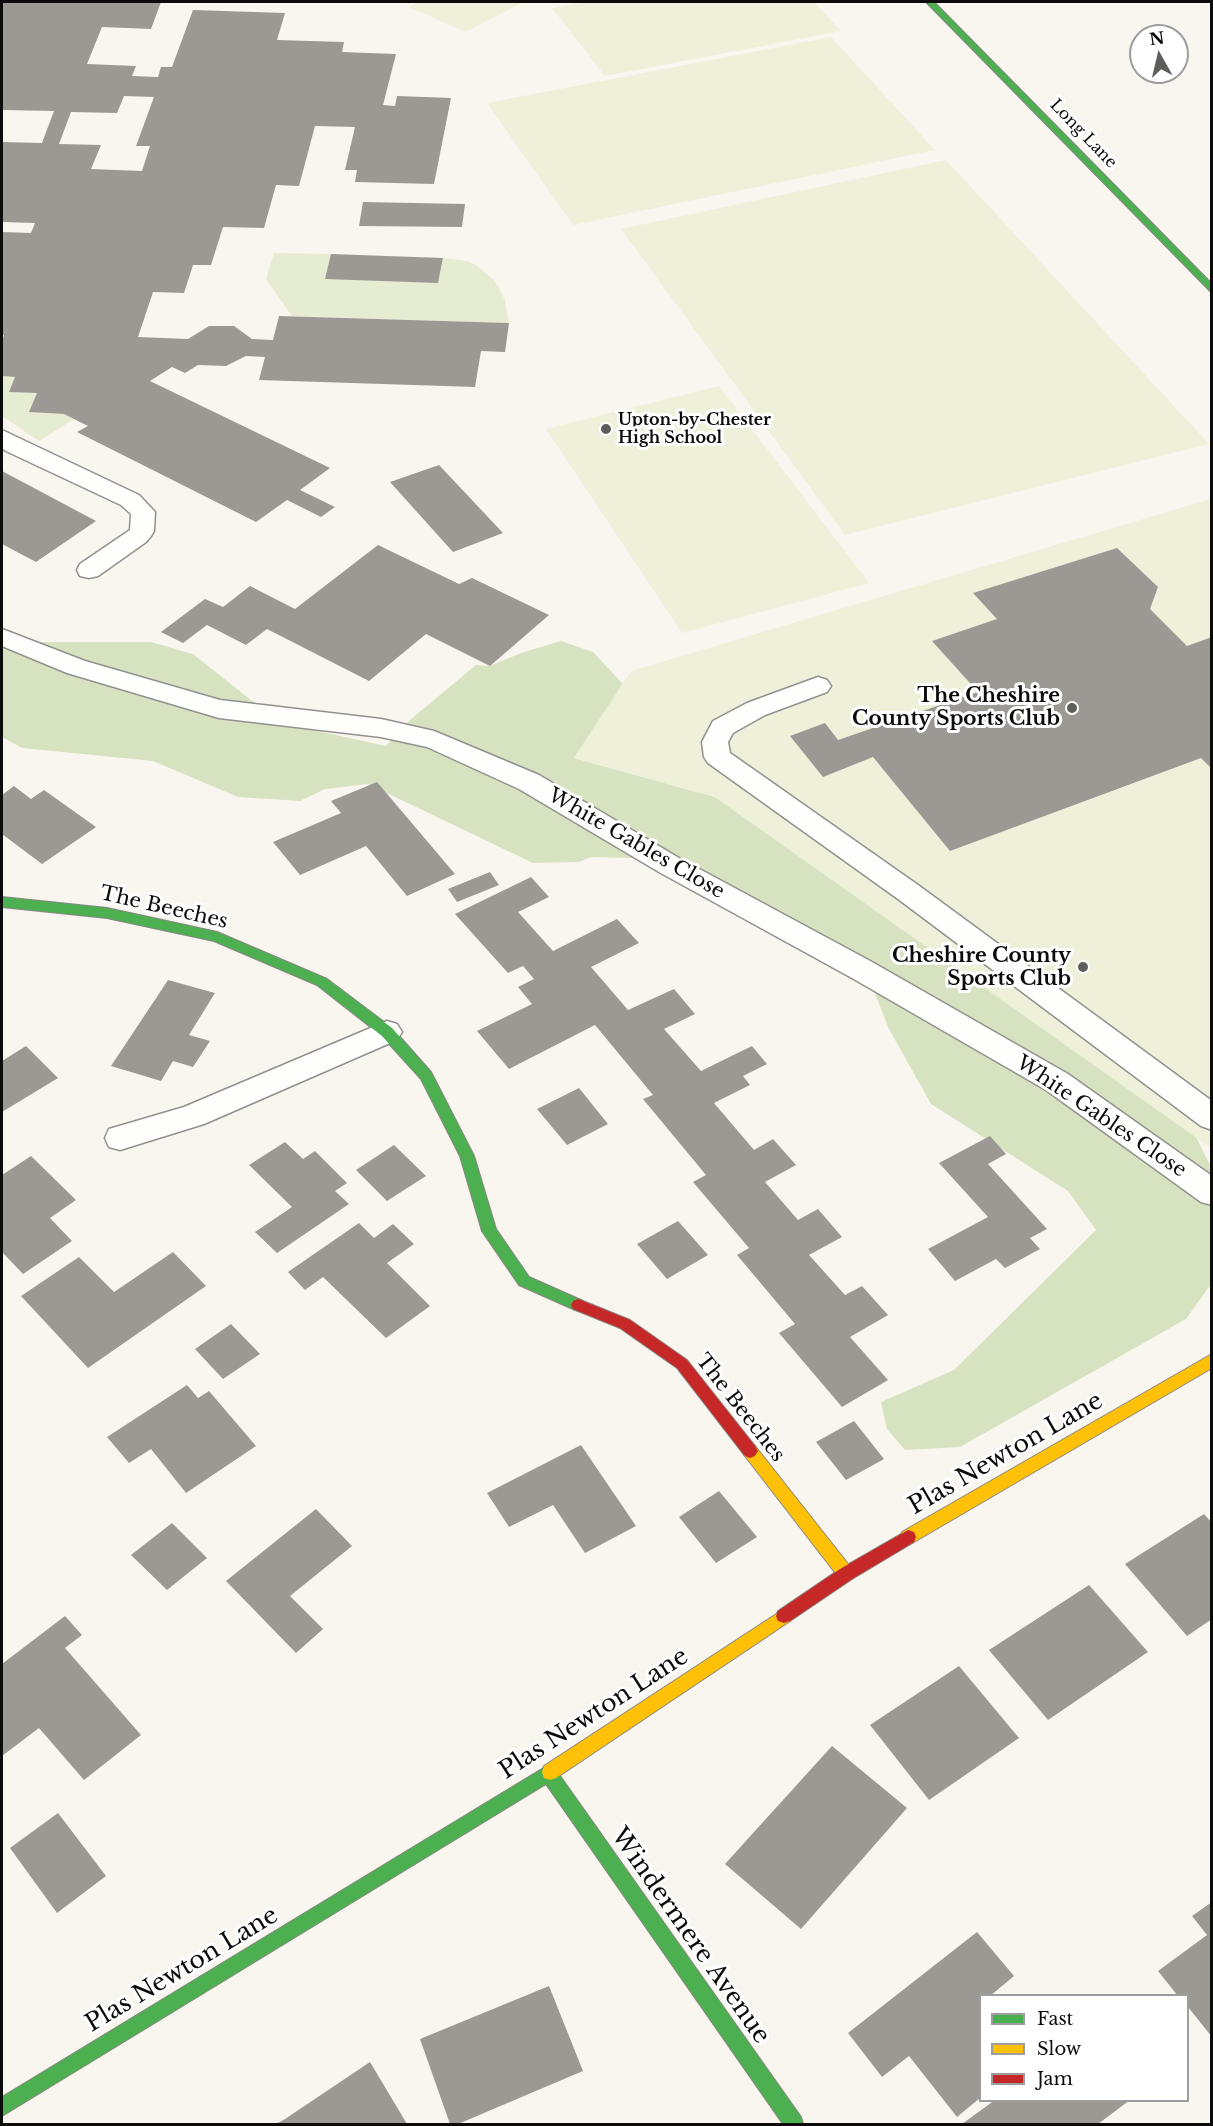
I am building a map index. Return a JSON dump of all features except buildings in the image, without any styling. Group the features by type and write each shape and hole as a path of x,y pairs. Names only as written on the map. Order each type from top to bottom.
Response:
{"main road":[{"name":"Long Lane","path":"930,2 1212,290"},
{"name":"The Beeches","path":"2,902 107,913 217,937 322,982 387,1032 426,1076 467,1156 489,1231 524,1281 625,1324 682,1364 846,1574"},
{"name":"Plas Newton Lane","path":"2,2107 548,1773 846,1574 1033,1462 1212,1360"},
{"name":"Windermere Avenue","path":"548,1773 794,2124"}],"lane":[{"path":"2,437 14,446 130,500 142,512 142,531 137,537 89,570"},
{"name":"White Gables Close","path":"2,637 76,667 219,709 381,728 434,740 529,782 669,865 862,970 1057,1082 1212,1193"},
{"path":"818,686 756,709 722,727 716,742 717,757 909,891 1212,1118"},
{"path":"120,1138 193,1116 387,1032"}],"green space":[{"path":"419,2 522,3 465,32 409,7"},
{"path":"588,2 814,2 841,31 605,76 552,8"},
{"path":"831,37 935,150 573,225 487,103"},
{"path":"946,160 1209,444 845,535 621,229"},
{"path":"274,253 331,254 438,283 443,258 467,261 476,265 495,281 505,300 509,323 292,316 266,279"},
{"path":"2,376 15,377 10,392 37,393 30,412 64,414 74,419 39,441 2,416"},
{"path":"719,386 869,583 682,633 546,429"},
{"name":"Cheshire County Sports Club","path":"1211,499 1211,1148 715,797 574,758 631,671"},
{"path":"561,641 593,652 623,684 574,758 715,797 1196,1137 1211,1167 1211,1284 1186,1319 960,1447 905,1450 887,1429 881,1402 954,1370 1096,1230 1068,1191 931,1104 889,1029 865,968 670,859 591,857 579,862 533,863 368,784 325,789 300,801 238,797 153,761 22,748 2,737 2,642 151,642 193,654 280,723 386,746 410,720 476,665 490,666 521,653"}],"traffic: fast":[{"path":"930,2 1212,290"},
{"path":"2,902 107,913 217,937 322,982 387,1032 426,1076 467,1156 489,1231 524,1281 578,1305"},
{"path":"2,2107 550,1772"},
{"path":"548,1773 794,2124"}],"traffic: slow":[{"path":"908,1537 1212,1360"},
{"path":"750,1451 846,1574"},
{"path":"550,1772 784,1616"}],"traffic: jam":[{"path":"578,1305 625,1324 682,1364 750,1451"},
{"path":"784,1616 846,1574 908,1537"}],"place":[{"name":"Upton-by-Chester High School","path":"606,429"},
{"name":"The Cheshire County Sports Club","path":"1072,708"},
{"name":"Cheshire County Sports Club","path":"1083,967"}]}
